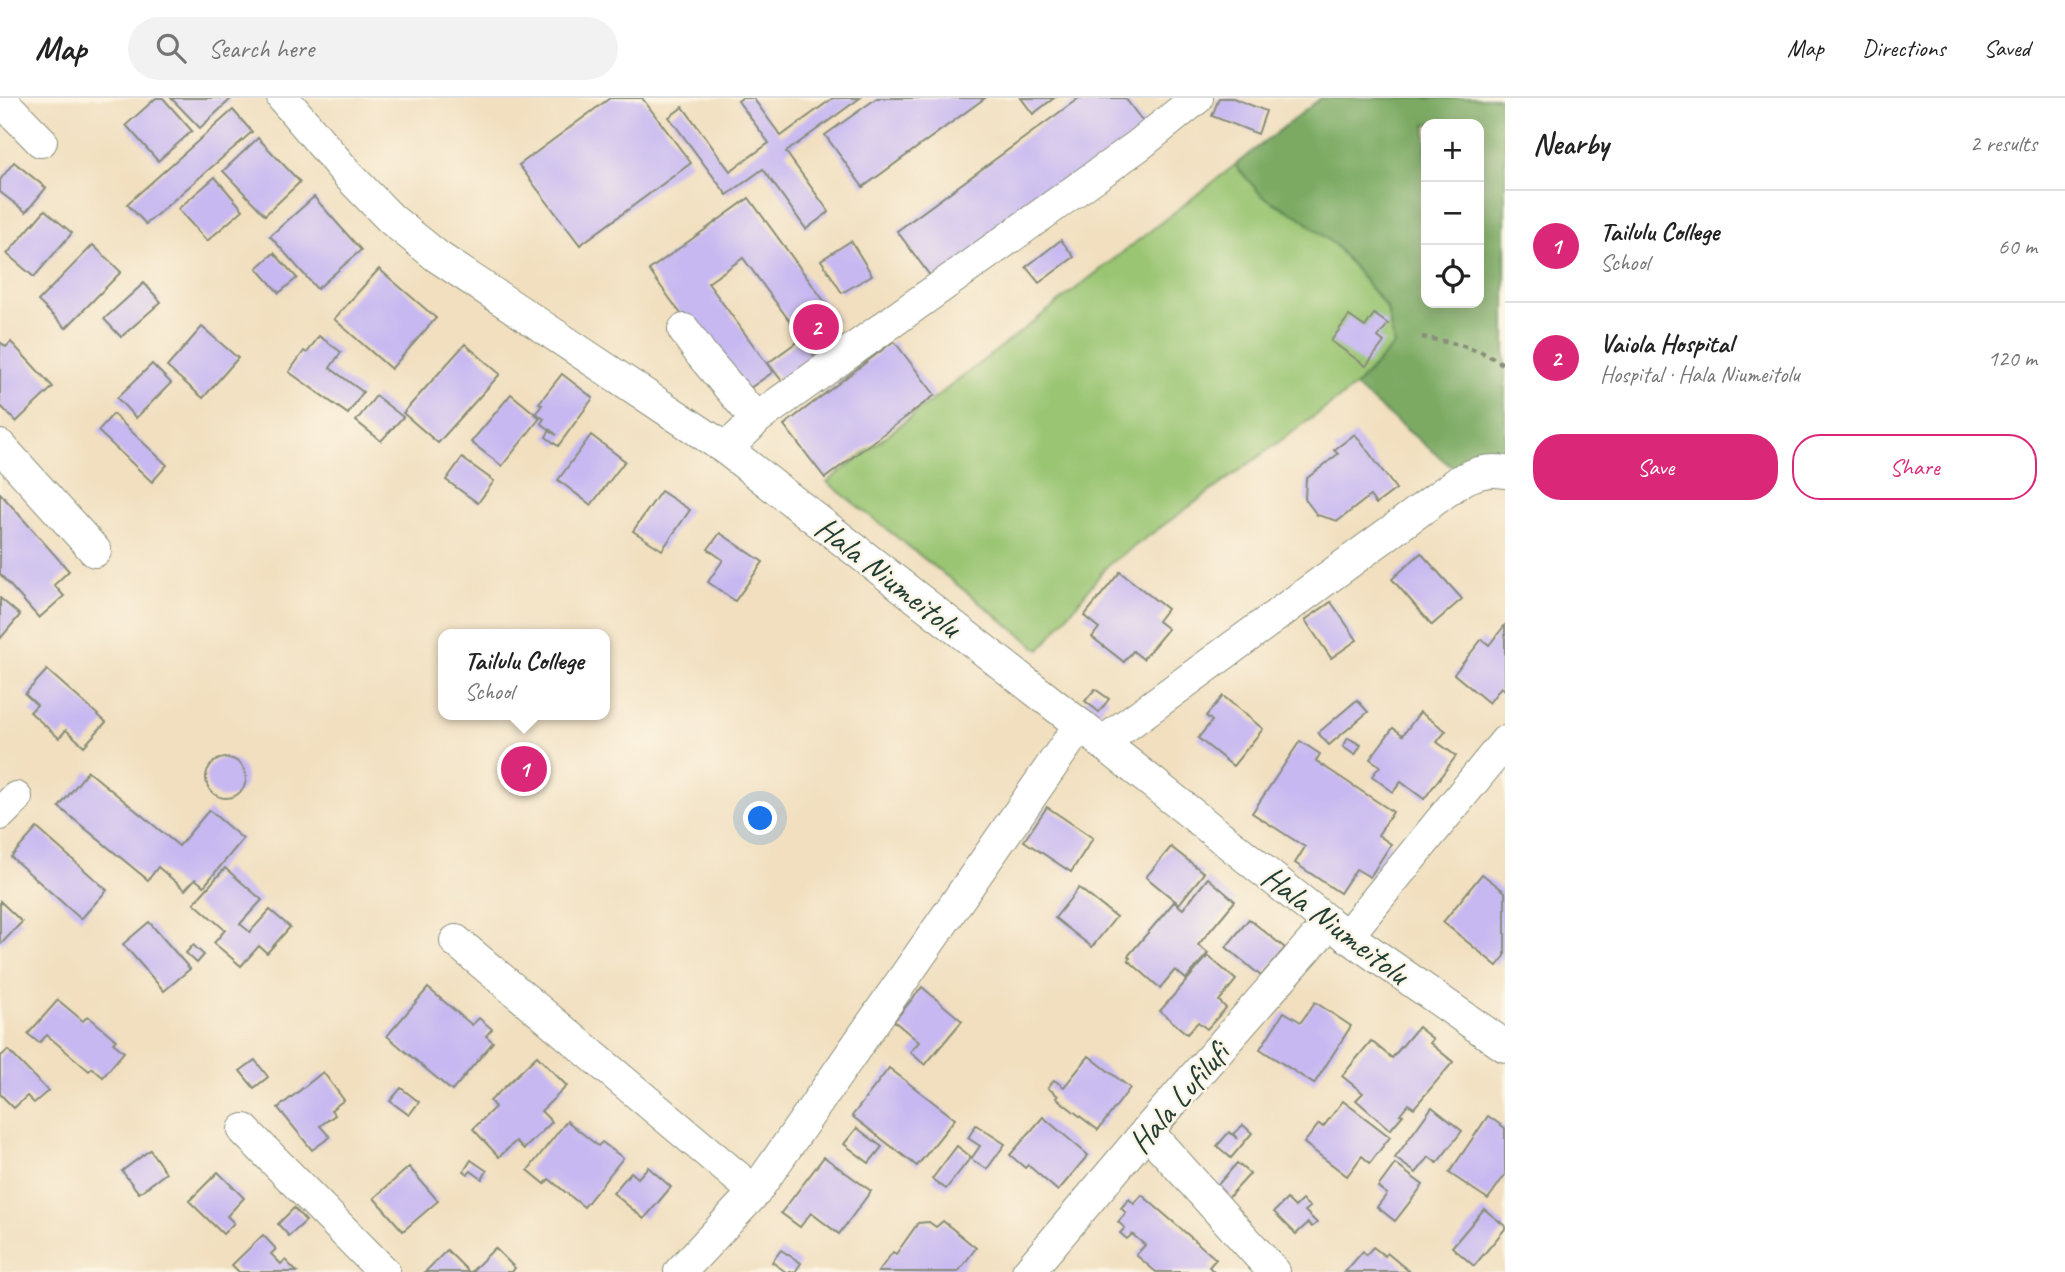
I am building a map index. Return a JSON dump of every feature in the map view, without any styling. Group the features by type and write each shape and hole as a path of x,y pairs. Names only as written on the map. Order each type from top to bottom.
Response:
{"street":[{"name":"Hala Niumeitolu","path":"283,98 349,176 391,219 438,257 726,449 1338,930 1505,1046"},
{"path":"726,449 756,419 1139,145 1197,98"},
{"path":"0,99 41,141"},
{"path":"684,330 756,419"},
{"path":"0,446 95,551"},
{"path":"680,1272 755,1192 1091,734 1460,481 1486,470 1505,472"},
{"name":"Hala Lufilufi","path":"1028,1272 1147,1131 1338,930 1505,742"},
{"path":"456,941 755,1192"},
{"path":"244,1130 384,1272"},
{"path":"1147,1131 1274,1272"}],"path":[{"path":"1422,337 1488,354 1505,366"}],"green space":[{"path":"1321,98 1505,98 1505,471 1459,473 1355,387 1394,345 1387,308 1336,246 1300,217 1262,196 1235,165"},
{"path":"1235,165 1263,196 1300,217 1336,246 1387,308 1394,345 1355,387 1107,566 1040,650 827,482"}],"building":[{"path":"156,98 163,98 192,131 158,161 126,125"},
{"path":"171,98 232,98 200,128"},
{"path":"610,98 642,98 691,163 580,245 519,165"},
{"path":"742,98 753,98 781,136 833,98 860,98 786,152 829,212 806,229 763,169 727,195 669,117 683,107 730,171 769,143 738,101"},
{"path":"877,98 985,98 863,187 825,135"},
{"path":"1021,98 1054,98 1033,114"},
{"path":"1079,98 1125,98 1147,127 934,281 897,231"},
{"path":"1219,98 1233,98 1266,111 1258,134 1212,116"},
{"path":"233,110 252,132 146,224 127,204"},
{"path":"258,138 300,182 265,215 223,171"},
{"path":"14,162 46,188 26,212 0,192 0,180"},
{"path":"215,177 243,210 207,241 178,209"},
{"path":"314,197 361,250 317,289 270,236"},
{"path":"749,198 838,320 806,343 743,258 708,283 773,372 740,395 649,270"},
{"path":"45,210 72,233 34,277 7,254"},
{"path":"1061,240 1074,257 1039,283 1026,267"},
{"path":"851,241 872,275 842,293 821,260"},
{"path":"93,245 121,272 66,328 38,301"},
{"path":"274,253 297,278 279,293 257,268"},
{"path":"379,269 436,318 391,369 334,319"},
{"path":"144,283 161,302 121,337 104,319"},
{"path":"1374,314 1388,324 1378,337 1384,342 1366,366 1331,341 1349,316 1365,327"},
{"path":"202,327 238,358 203,398 167,367"},
{"path":"319,336 341,352 330,368 363,392 348,414 289,372"},
{"path":"801,339 822,366 789,390 768,363"},
{"path":"894,341 935,395 825,478 784,425"},
{"path":"0,342 6,347 11,342 53,387 16,422 2,407 0,409"},
{"path":"465,344 500,374 438,443 403,413"},
{"path":"152,364 171,383 136,418 117,398"},
{"path":"562,374 593,398 558,446 546,437 549,431 557,435 541,423 544,419 536,413 542,405 539,403"},
{"path":"511,394 540,418 502,466 471,442"},
{"path":"376,396 403,417 381,441 356,421"},
{"path":"113,414 167,465 152,482 98,431"},
{"path":"1355,434 1396,489 1376,504 1370,496 1338,521 1317,515 1305,499 1306,479 1338,454 1334,450"},
{"path":"591,435 625,461 591,505 558,480"},
{"path":"462,458 494,481 478,503 446,480"},
{"path":"661,491 690,510 662,550 633,531"},
{"path":"0,493 69,571 54,585 64,596 39,618 0,574"},
{"path":"720,533 763,562 735,601 708,582 723,560 708,549"},
{"path":"1421,553 1462,599 1432,625 1392,579"},
{"path":"1120,572 1167,609 1158,621 1168,629 1143,659 1133,651 1124,662 1092,637 1099,628 1084,616"},
{"path":"0,598 20,615 0,639"},
{"path":"1331,602 1357,640 1331,658 1305,620"},
{"path":"1505,625 1505,690 1501,687 1489,703 1454,674 1482,639 1489,645"},
{"path":"47,670 106,722 84,746 66,730 59,738 30,712 37,705 25,694"},
{"path":"1095,689 1109,699 1099,712 1085,701"},
{"path":"1223,696 1263,729 1233,766 1198,738 1212,721 1206,716"},
{"path":"1357,700 1368,712 1329,745 1318,733"},
{"path":"1420,712 1446,731 1437,742 1456,756 1424,799 1401,782 1393,792 1372,776 1380,766 1370,759 1393,728 1403,735"},
{"path":"1348,738 1361,745 1355,755 1343,747"},
{"path":"1300,741 1320,754 1316,761 1393,812 1378,835 1391,844 1370,877 1356,869 1340,893 1295,863 1305,847 1252,813"},
{"path":"226,758 240,764 246,778 240,792 226,798 212,792 206,778 212,764"},
{"path":"88,771 179,846 209,810 243,839 204,886 195,879 185,890 158,867 148,880 59,807"},
{"path":"1047,807 1093,838 1071,872 1024,841"},
{"path":"37,828 107,890 81,919 11,857"},
{"path":"1171,847 1204,873 1179,904 1146,877"},
{"path":"225,868 262,900 240,924 250,932 270,910 290,927 267,953 259,946 241,966 214,943 225,930 194,903"},
{"path":"1482,874 1505,892 1505,956 1497,966 1443,922"},
{"path":"1208,878 1235,901 1198,945 1208,953 1186,979 1175,970 1160,988 1128,960 1128,956 1174,902 1183,909"},
{"path":"1079,888 1116,917 1092,947 1055,918"},
{"path":"0,901 22,922 0,945"},
{"path":"1249,919 1285,948 1261,976 1226,947"},
{"path":"149,922 190,969 164,991 123,944"},
{"path":"193,945 204,955 197,963 186,953"},
{"path":"1208,956 1236,980 1219,1001 1226,1008 1207,1029 1198,1022 1187,1034 1160,1011"},
{"path":"922,987 962,1021 925,1065 910,1052 919,1042 894,1021"},
{"path":"428,988 472,1025 479,1018 492,1029 486,1036 493,1042 452,1091 387,1036"},
{"path":"58,1000 83,1021 88,1016 116,1040 113,1043 124,1052 103,1077 92,1068 89,1071 47,1035 39,1043 28,1034"},
{"path":"1315,1002 1351,1026 1314,1084 1260,1049 1284,1012 1301,1022"},
{"path":"1418,1027 1433,1039 1430,1043 1453,1062 1414,1108 1408,1104 1400,1114 1403,1115 1390,1130 1356,1100 1363,1093 1342,1076 1371,1041 1392,1058"},
{"path":"8,1050 48,1091 34,1103 27,1096 14,1108 0,1094 0,1057"},
{"path":"537,1056 567,1086 541,1111 552,1122 524,1149 516,1141 499,1157 473,1129 495,1107 490,1101"},
{"path":"1089,1056 1130,1088 1098,1130 1056,1098 1058,1096 1048,1088 1054,1080 1064,1087"},
{"path":"255,1060 268,1077 254,1088 240,1071"},
{"path":"889,1068 955,1119 917,1166 852,1116"},
{"path":"323,1072 344,1100 331,1110 335,1115 320,1126 330,1137 312,1150 278,1108"},
{"path":"401,1088 419,1102 409,1115 390,1101"},
{"path":"1343,1101 1390,1137 1370,1163 1362,1156 1347,1176 1304,1143 1319,1124 1323,1127"},
{"path":"1432,1107 1462,1131 1437,1163 1429,1157 1416,1173 1395,1158"},
{"path":"1488,1116 1505,1128 1505,1175 1488,1199 1449,1173"},
{"path":"1043,1117 1088,1155 1058,1191 1028,1165 1025,1168 1010,1155"},
{"path":"567,1121 598,1146 602,1142 623,1158 584,1207 549,1179 545,1184 528,1170"},
{"path":"976,1125 1005,1144 987,1169 971,1159 980,1146 968,1138"},
{"path":"1243,1125 1252,1133 1231,1158 1217,1146 1229,1132 1238,1139 1233,1134"},
{"path":"857,1128 882,1147 869,1163 844,1144"},
{"path":"957,1146 971,1157 946,1189 932,1179"},
{"path":"150,1150 166,1173 139,1193 122,1171"},
{"path":"824,1157 871,1191 839,1234 811,1213 800,1227 781,1213"},
{"path":"471,1160 487,1171 482,1179 471,1171 468,1174 464,1171"},
{"path":"1237,1163 1250,1174 1227,1199 1215,1188"},
{"path":"1395,1164 1423,1185 1395,1221 1377,1207 1387,1194 1378,1187"},
{"path":"409,1167 438,1201 403,1231 374,1198"},
{"path":"648,1167 671,1187 644,1219 613,1193 631,1172 638,1178"},
{"path":"218,1172 244,1198 227,1216 234,1223 223,1234 189,1201"},
{"path":"1142,1195 1216,1259 1209,1267 1214,1272 1156,1272 1136,1255 1145,1245 1132,1234 1127,1239 1120,1233 1125,1228 1118,1222 1126,1213 1121,1208 1129,1199 1134,1204"},
{"path":"1287,1199 1295,1207 1302,1200 1310,1207 1305,1211 1317,1223 1312,1227 1308,1223 1296,1234 1274,1212"},
{"path":"294,1208 306,1221 289,1236 278,1224"},
{"path":"1484,1209 1505,1226 1505,1229 1474,1266 1452,1247"},
{"path":"943,1221 976,1248 958,1272 878,1272 893,1252 896,1254 918,1223 929,1222 936,1227"},
{"path":"263,1235 276,1249 271,1254 281,1264 285,1260 297,1272 239,1272 232,1265"},
{"path":"1373,1247 1385,1256 1387,1253 1410,1272 1345,1272 1363,1251 1366,1255"},
{"path":"495,1248 515,1268 512,1272 471,1272"},
{"path":"447,1250 469,1272 425,1272"},
{"path":"781,1250 801,1263 795,1272 786,1272 772,1262"}],"place":[{"name":"Vaiola Hospital","path":"816,327"},
{"name":"Tailulu College","path":"524,769"}]}
